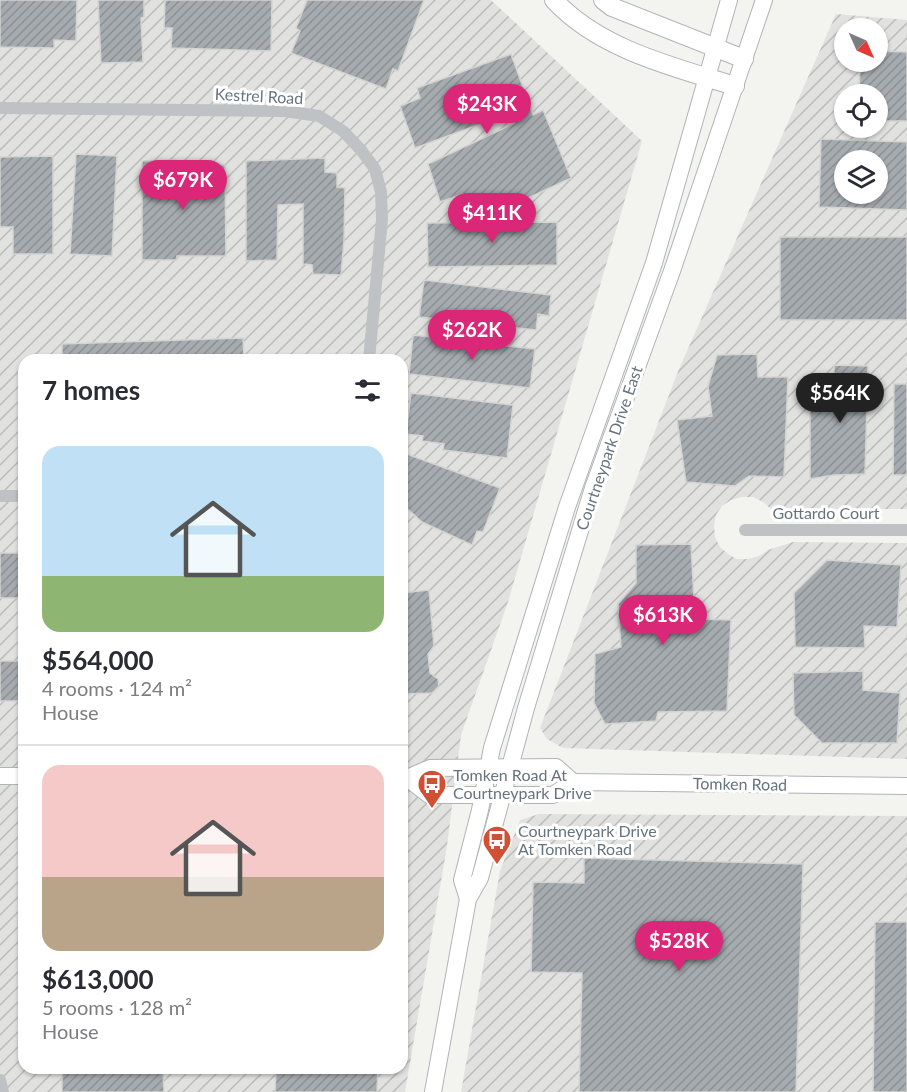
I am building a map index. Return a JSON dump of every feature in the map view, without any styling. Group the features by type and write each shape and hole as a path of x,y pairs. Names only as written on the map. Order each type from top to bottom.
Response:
{"highway":[{"path":"554,0 585,27 632,51 735,86"},
{"path":"603,0 612,7 744,59"}],"main road":[{"name":"Courtneypark Drive East","path":"468,899 462,880 496,737 567,507 654,262 729,0"},
{"name":"Courtneypark Drive East","path":"433,1092 468,899 480,878 526,708 593,488 672,271 764,0"},
{"name":"Tomken Road","path":"408,777 430,768 556,766 573,782"},
{"path":"0,776 18,776"},
{"name":"Tomken Road","path":"408,780 429,795 553,795 573,782 907,786"}],"street":[{"name":"Kestrel Road","path":"0,108 284,111 319,116 343,131 375,169 381,192 382,219 370,354"},
{"path":"0,495 18,496"},
{"name":"Gottardo Court","path":"745,530 907,530"},
{"path":"0,1080 3,1092"}],"shaded area":[{"path":"0,0 491,0 642,141 508,602 461,735 447,846 405,1092 0,1092"},
{"path":"836,14 883,18 834,18"},
{"path":"888,18 907,20 907,509 771,509 753,497 742,497 722,506 716,515 714,526 715,537 720,547 737,559 759,556 768,550 793,542 907,543 907,759 563,748 547,739 540,728 679,369 834,19 834,72 888,72"},
{"path":"539,814 907,816 907,1092 461,1092 500,871 520,820"}],"building":[{"path":"0,0 77,0 76,41 54,40 54,48 0,47"},
{"path":"98,0 144,0 144,17 141,18 143,62 101,63"},
{"path":"165,0 272,0 271,51 171,48 172,28 164,28"},
{"path":"307,0 424,0 398,71 393,69 386,89 291,53 300,31 296,28"},
{"path":"888,51 907,52 907,121 888,121 888,84 859,84 860,72 888,72"},
{"path":"511,54 533,115 543,110 571,178 526,199 466,199 463,194 440,202 428,164 515,123 510,113 415,148 400,106 420,98 417,88"},
{"path":"821,139 907,142 907,210 819,207"},
{"path":"76,154 117,156 112,256 70,254"},
{"path":"53,156 53,254 13,254 13,227 0,227 0,157"},
{"path":"325,158 325,172 337,173 337,187 345,188 341,275 313,274 312,265 303,264 303,204 278,205 277,260 246,261 246,161"},
{"path":"176,160 176,165 225,165 226,256 177,256 177,260 142,260 142,161"},
{"path":"557,222 557,265 428,267 427,223"},
{"path":"780,237 907,237 907,320 780,320"},
{"path":"424,280 551,295 549,316 538,314 536,330 419,317"},
{"path":"413,335 535,349 530,388 409,374"},
{"path":"243,338 244,354 62,354 62,344"},
{"path":"757,354 758,377 788,377 784,477 749,476 735,486 686,482 677,420 712,416 708,386 717,355"},
{"path":"834,365 868,366 865,474 834,475 810,479 810,388 834,389"},
{"path":"894,384 907,384 907,475 893,475"},
{"path":"411,393 513,405 507,458 443,450 444,444 422,441 423,436 408,434"},
{"path":"408,454 500,488 483,532 477,531 472,545 422,522 408,509"},
{"path":"691,544 695,619 731,620 727,711 658,712 656,721 605,724 594,703 595,654 621,647 618,604 636,583 636,545"},
{"path":"0,553 18,553 18,598 0,598"},
{"path":"827,560 901,565 897,627 864,626 865,648 795,647 794,593"},
{"path":"429,590 434,646 428,654 430,673 438,679 439,686 432,693 408,694 408,592"},
{"path":"0,661 18,661 18,701 0,701"},
{"path":"863,671 863,690 900,693 897,743 822,743 794,715 793,673"},
{"path":"584,858 803,864 796,1092 579,1092 582,973 531,972 533,882 584,883"},
{"path":"875,922 907,922 907,1092 873,1092"},
{"path":"62,1074 163,1074 164,1092 62,1092"},
{"path":"276,1074 378,1074 377,1092 275,1092"}],"place":[{"name":"Tomken Road At Courtneypark Drive","path":"432,810"},
{"name":"Courtneypark Drive At Tomken Road","path":"497,866"}]}
